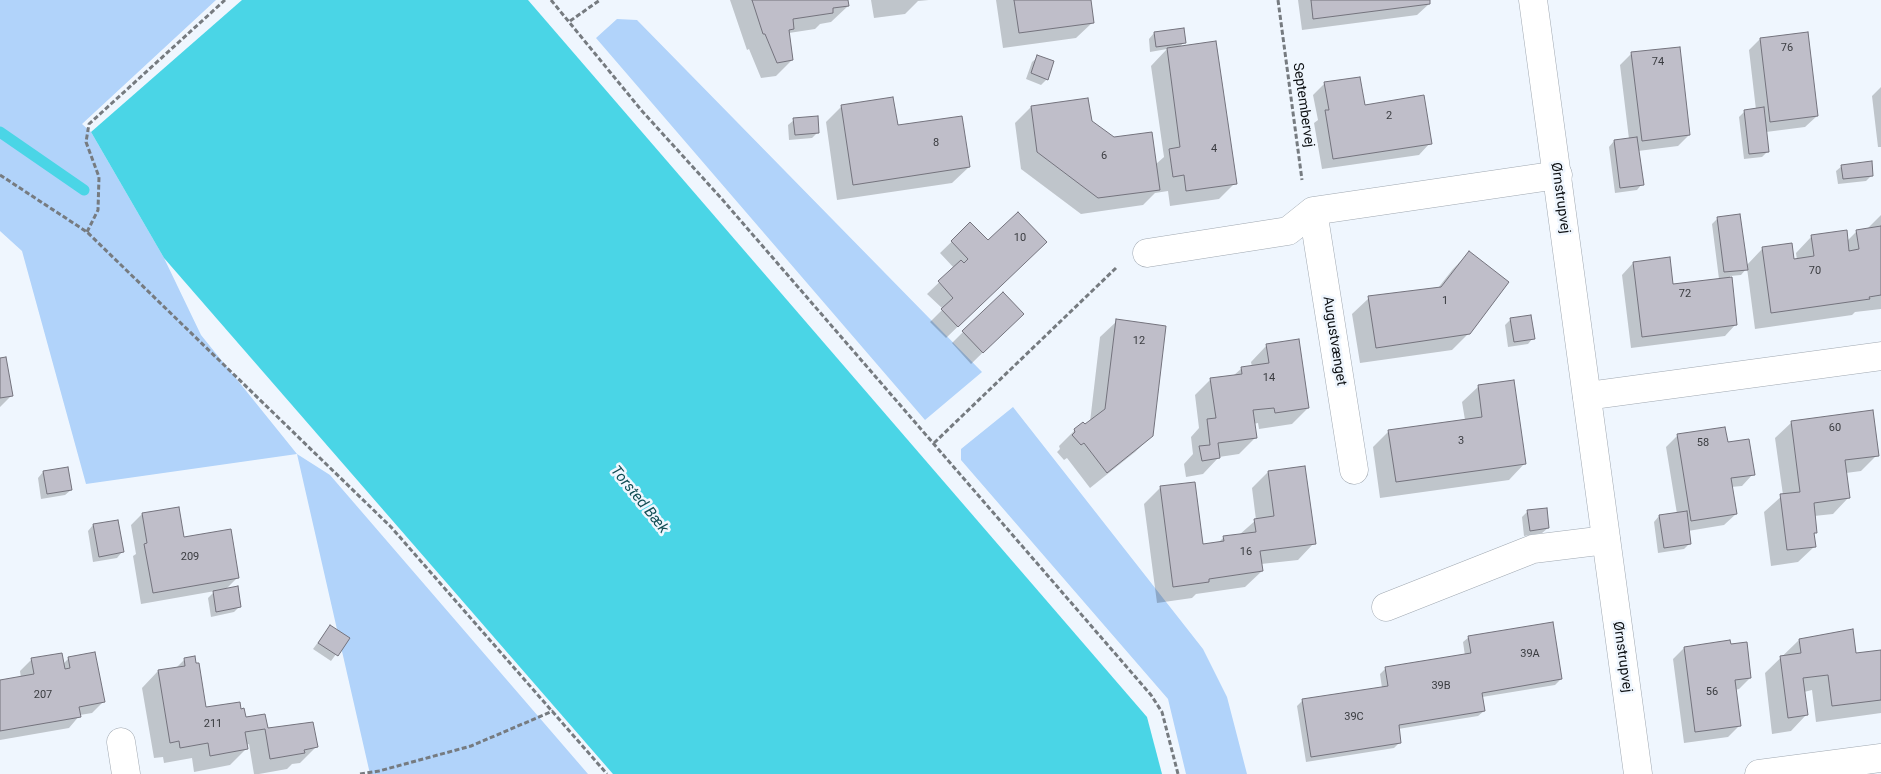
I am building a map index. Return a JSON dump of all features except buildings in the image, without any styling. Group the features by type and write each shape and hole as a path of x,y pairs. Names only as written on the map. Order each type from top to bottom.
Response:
{"street":[{"name":"Ørnstrupvej","path":"1533,0 1638,774"},
{"path":"1147,253 1288,231 1313,211 1558,175"},
{"name":"Augustvænget","path":"1313,211 1354,470"},
{"path":"1587,396 1881,356"},
{"path":"1386,607 1533,549 1606,540"},
{"path":"121,742 126,774"},
{"path":"1758,774 1881,758"}],"path":[{"path":"87,232 98,210 99,177 86,142 90,124 225,0"},
{"path":"552,0 642,111 727,205 1151,695 1162,712 1178,774"},
{"path":"570,21 600,0"},
{"name":"Septembervej","path":"1278,0 1303,185 1313,211"},
{"path":"0,175 87,232 392,527 607,774"},
{"path":"934,443 1114,269 1147,253"},
{"path":"360,774 379,771 471,746 553,711"}],"shaded area":[{"path":"0,0 216,0 82,124 91,132 164,258 201,335 297,454 86,484 22,251 0,231"},
{"path":"617,19 637,20 982,372 925,420 596,38"},
{"path":"1013,407 1203,649 1227,697 1247,774 1186,774 1168,699 961,460 961,449"},
{"path":"297,454 330,475 588,774 370,774"}],"water":[{"name":"Torsted Bæk","path":"242,0 528,0 1147,717 1162,774 613,774 164,258 91,132"}],"waterway":[{"path":"0,132 84,190"}]}
